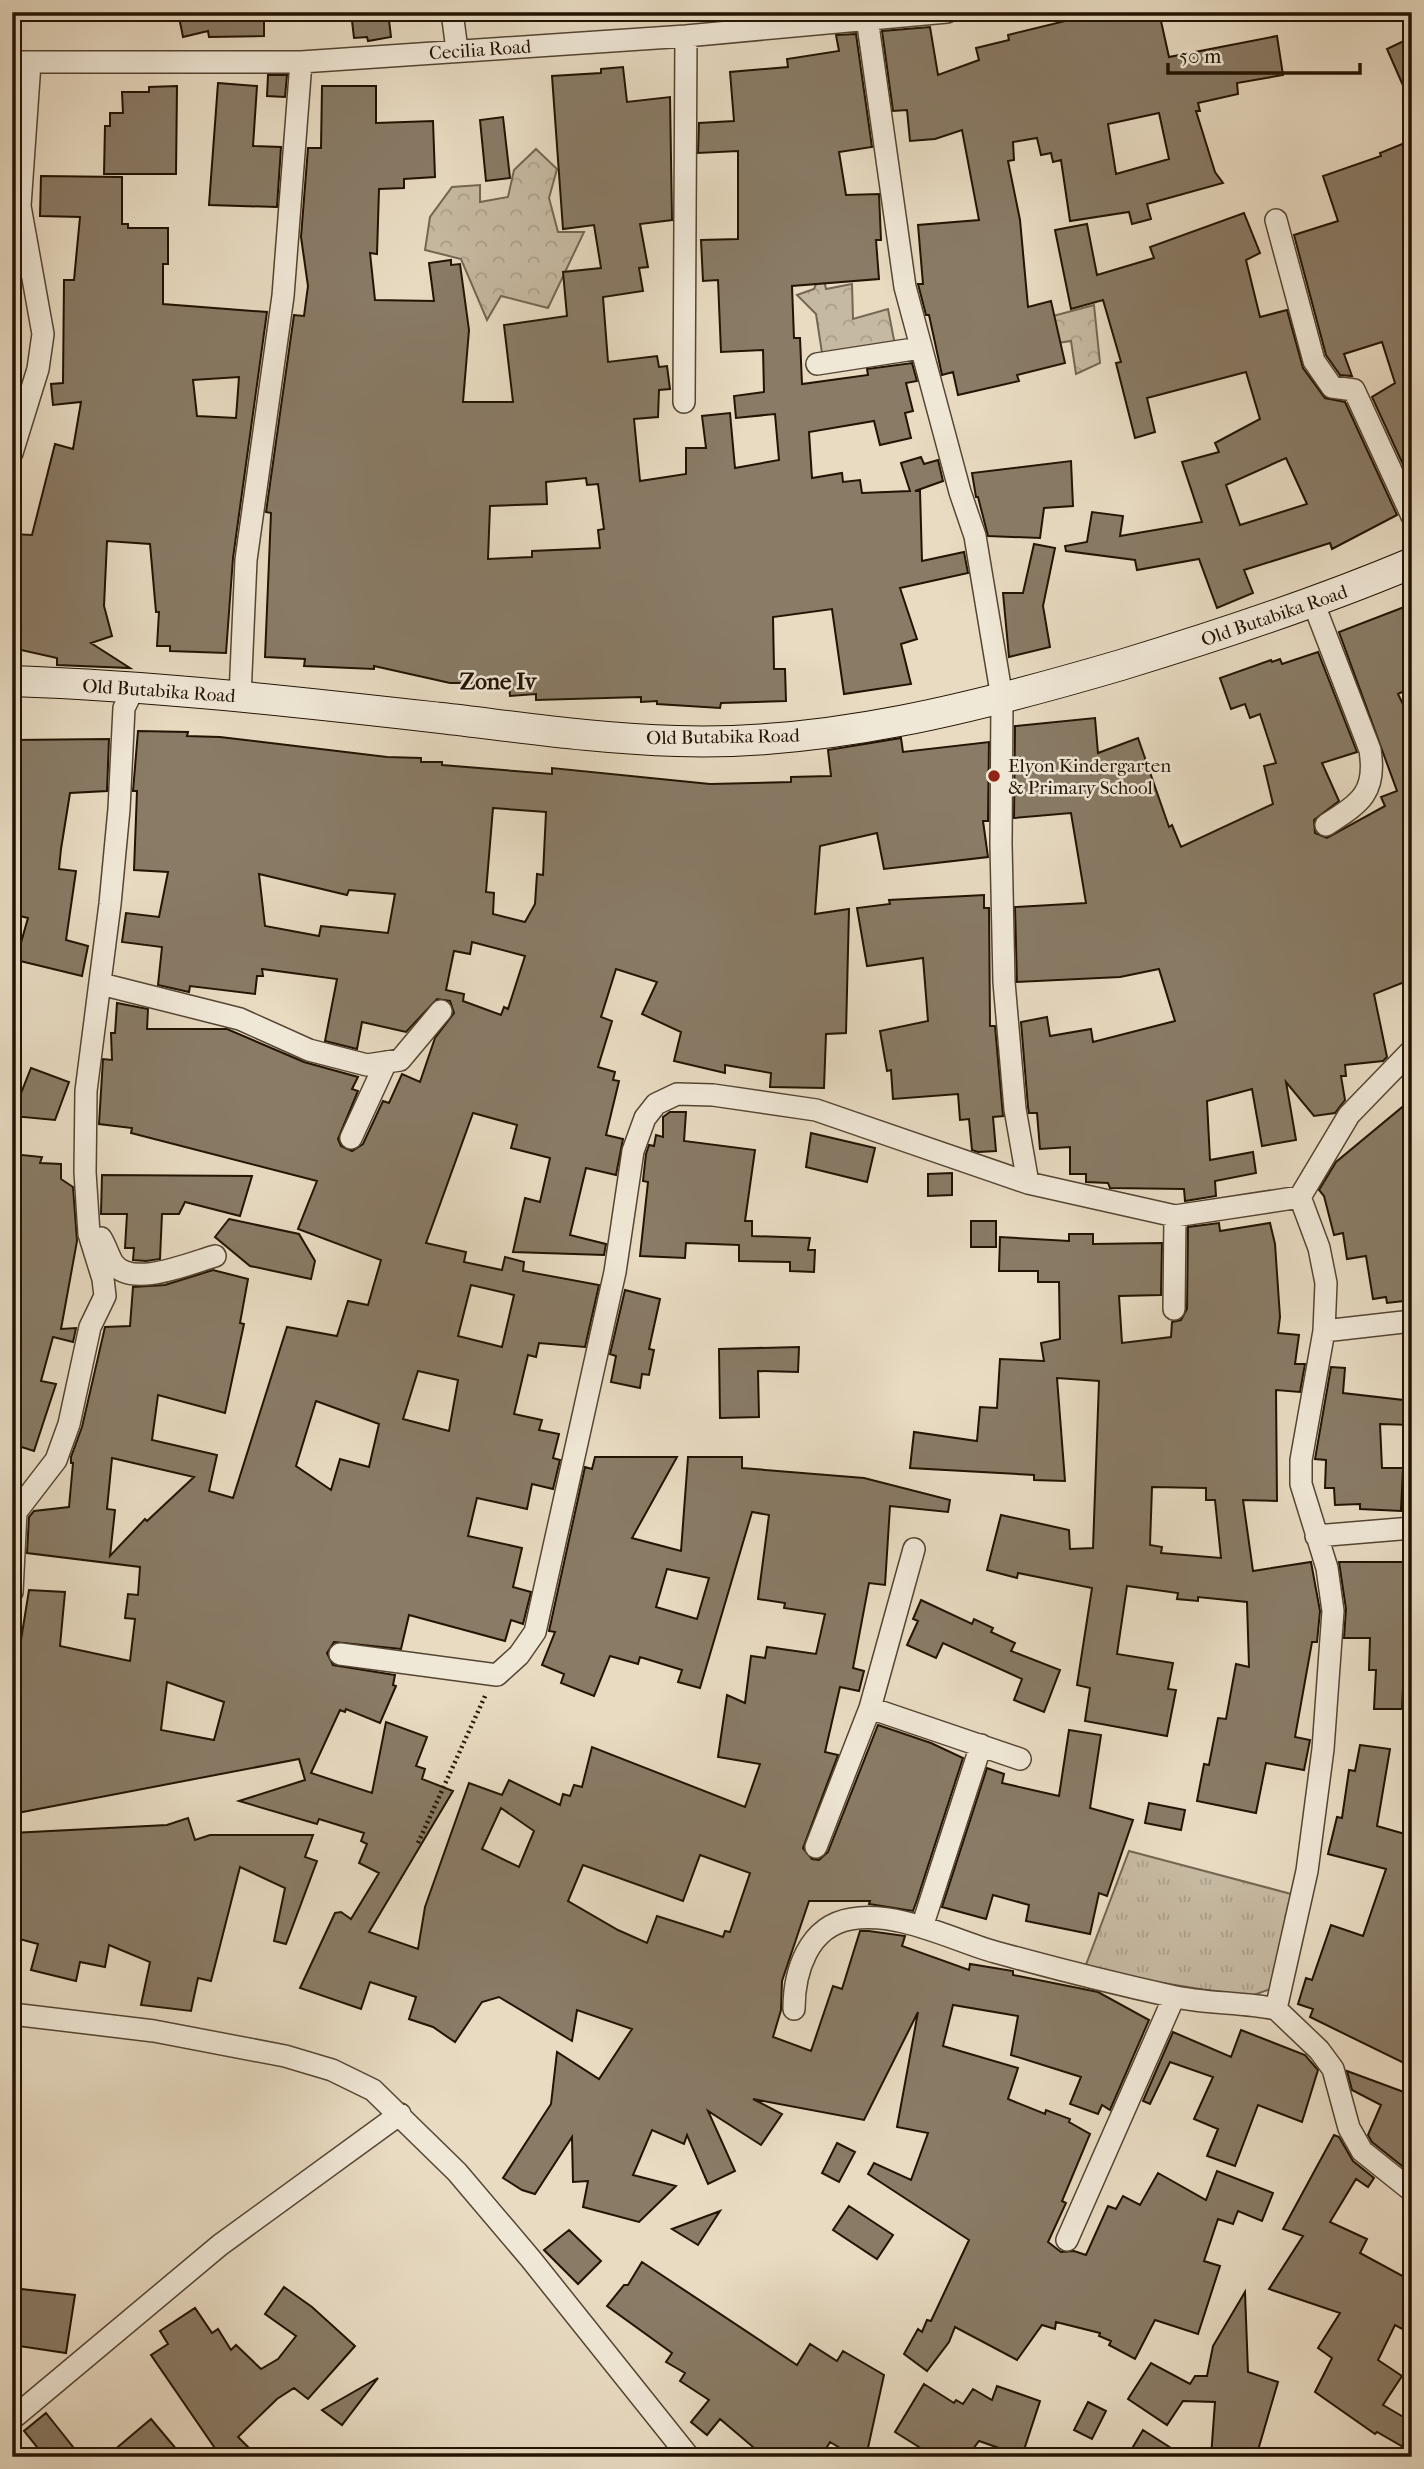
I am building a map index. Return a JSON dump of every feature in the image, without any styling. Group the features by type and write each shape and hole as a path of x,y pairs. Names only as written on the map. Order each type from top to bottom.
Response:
{"main road":[{"name":"Old Butabika Road","path":"12,681 240,696 572,733 679,741 792,736 871,725 1002,698 1238,630 1412,563"}],"street":[{"path":"452,12 457,50"},
{"name":"Cecilia Road","path":"21,62 300,62 685,36 947,12"},
{"path":"867,18 905,287 919,348 975,536 1002,698 1004,982 1015,1109 1028,1183"},
{"path":"684,402 685,36"},
{"path":"13,446 38,369 43,334 20,206 21,62"},
{"path":"240,696 246,560 283,296 300,62"},
{"path":"1276,220 1314,360 1332,387 1354,390 1412,516"},
{"path":"817,365 919,348"},
{"path":"1313,602 1370,750 1373,771 1369,788 1353,807 1326,825"},
{"path":"12,1592 16,1512 56,1460 69,1423 90,1327 105,1296 103,1279 89,1234 85,1172 86,1091 101,984 119,809 124,708 134,688"},
{"path":"101,984 240,1019 309,1050 367,1065 400,1060 441,1012"},
{"path":"1300,1198 1349,1115 1412,1050"},
{"path":"351,1138 386,1062"},
{"path":"340,1654 497,1675 519,1655 535,1632 615,1272 634,1151 645,1118 656,1104 677,1094 816,1110 1028,1183 1175,1216 1300,1198"},
{"path":"1276,2010 1307,1871 1330,1670 1333,1611 1327,1568 1301,1485 1301,1460 1324,1331 1326,1283 1320,1248 1300,1198"},
{"path":"88,1215 113,1264 125,1273 144,1276 215,1256"},
{"path":"1174,1309 1175,1216"},
{"path":"1324,1331 1412,1321"},
{"path":"1316,1536 1412,1528"},
{"path":"816,1847 870,1708 914,1549"},
{"path":"870,1708 1020,1759"},
{"path":"922,1927 981,1745"},
{"path":"794,2009 798,1971 806,1952 817,1937 832,1925 851,1919 878,1919 922,1927 997,1952 1174,1997 1276,2010 1311,2041 1333,2069 1349,2128 1362,2151 1412,2191"},
{"path":"1067,2240 1174,1997"},
{"path":"12,2014 154,2031 285,2056 332,2070 373,2090 457,2172 522,2248 689,2457"},
{"path":"12,2419 220,2245 400,2114"}],"path":[{"path":"418,1843 479,1706 497,1675"}],"green space":[{"path":"536,149 557,169 549,198 558,232 584,232 548,308 501,296 487,320 461,259 425,250 430,217 452,187 480,185 480,202 508,197 514,170"},
{"path":"822,270 826,289 852,284 853,319 888,309 895,345 822,353 816,314 797,295 814,289"},
{"path":"1094,305 1100,363 1076,374 1071,341 1057,343 1053,316"},
{"path":"1129,1851 1295,1895 1279,1986 1248,1997 1084,1970"}],"building":[{"path":"178,12 264,12 264,36 209,37 208,31 183,37"},
{"path":"351,12 388,12 391,37 368,41 367,37 354,38"},
{"path":"1102,12 1114,12 1115,17 1159,12 1169,57 1277,36 1283,75 1237,83 1238,94 1198,103 1200,111 1196,111 1215,172 1223,183 1147,204 1151,219 1132,224 1129,212 1070,221 1061,160 1053,162 1051,153 1041,155 1037,138 1013,142 1014,160 1008,161 1020,220 1028,307 1051,301 1065,363 1017,375 1019,381 958,395 953,372 942,375 929,315 926,315 918,284 923,284 918,225 979,220 962,130 935,139 910,141 907,110 893,111 882,31 930,27 938,75 979,60 976,48 1009,40 1008,35","holes":["1159,113 1169,159 1116,174 1108,124"]},
{"path":"856,34 872,147 839,152 846,195 879,194 881,240 876,240 879,279 792,286 794,338 800,338 802,384 868,375 867,369 912,363 917,381 906,383 913,411 905,413 911,438 880,445 874,421 809,432 812,478 842,473 843,482 860,480 862,493 910,491 901,463 921,457 924,464 938,460 943,481 915,491 920,491 922,561 964,552 968,573 900,588 917,639 901,644 911,684 844,694 832,609 773,617 774,669 785,669 786,701 721,703 720,708 657,704 657,701 641,702 641,697 536,700 536,694 510,696 509,683 450,683 374,666 374,669 304,666 305,659 265,657 271,513 266,512 294,315 304,316 308,286 301,237 308,148 321,148 322,86 376,86 376,123 433,121 435,177 404,179 404,188 379,189 377,254 370,253 375,300 434,301 429,263 451,260 451,265 460,264 469,330 463,402 513,402 504,325 567,316 563,272 601,268 594,225 563,229 552,76 601,73 601,69 623,67 627,102 670,97 672,220 640,224 648,267 639,268 643,291 603,297 608,362 657,356 659,367 667,366 670,389 659,390 658,417 634,419 640,481 686,474 686,448 706,448 702,416 730,413 735,468 779,460 775,414 736,418 734,396 764,392 763,350 721,352 718,280 703,281 701,240 738,239 738,151 698,153 699,123 734,121 730,72 788,67 787,59 839,51 836,35","holes":["586,478 587,485 598,484 604,529 598,530 600,548 532,551 532,557 488,559 490,506 547,504 546,482"]},
{"path":"1412,37 1412,106 1387,49"},
{"path":"268,75 287,75 285,97 267,96"},
{"path":"218,83 257,86 253,146 281,147 277,207 209,205"},
{"path":"177,86 176,174 104,174 105,126 110,126 110,113 123,113 122,92 149,92 149,87"},
{"path":"503,117 510,178 486,181 480,120"},
{"path":"1412,140 1412,484 1372,397 1395,383 1382,342 1344,354 1352,376 1340,375 1326,355 1294,235 1338,221 1323,176 1381,156 1380,153"},
{"path":"41,176 122,177 122,224 128,224 128,228 168,228 168,264 163,264 163,304 267,312 233,558 226,653 170,651 170,646 157,646 159,612 156,612 150,544 107,541 104,606 112,636 91,643 130,668 57,665 57,658 12,648 12,534 32,535 55,444 73,449 81,402 53,405 51,384 63,383 64,280 74,280 80,217 40,216","holes":["239,377 236,418 197,416 193,380"]},
{"path":"1244,213 1260,253 1246,260 1260,317 1287,310 1303,368 1325,398 1345,402 1397,515 1332,549 1330,543 1244,570 1253,593 1217,608 1199,559 1137,570 1135,560 1066,551 1065,546 1087,542 1092,512 1123,516 1120,536 1202,522 1182,462 1219,452 1215,443 1260,419 1246,372 1147,398 1155,432 1135,438 1116,363 1121,362 1103,300 1071,309 1055,230 1087,224 1097,275 1154,258 1150,247","holes":["1286,458 1307,504 1240,525 1226,485"]},
{"path":"1071,461 1073,506 1044,508 1040,538 988,536 972,473"},
{"path":"1034,544 1055,548 1043,606 1050,647 1009,657 1003,593 1023,593"},
{"path":"1412,604 1412,651 1404,654 1412,673 1412,687 1398,694 1412,723 1412,979 1374,994 1387,1057 1383,1061 1345,1065 1346,1076 1341,1076 1345,1100 1335,1113 1314,1116 1286,1082 1296,1140 1262,1146 1252,1089 1207,1101 1210,1160 1253,1152 1256,1173 1215,1181 1216,1196 1185,1201 1184,1189 1110,1188 1108,1183 1086,1182 1086,1174 1070,1174 1070,1147 1040,1149 1037,1113 1029,1113 1028,1107 1021,1022 1047,1017 1050,1036 1091,1029 1093,1042 1175,1021 1159,969 1120,977 1017,982 1015,907 1086,903 1071,813 1014,818 1015,726 1095,718 1098,753 1138,738 1169,827 1172,825 1181,847 1273,804 1264,766 1276,763 1260,714 1250,718 1245,704 1231,709 1220,678 1271,660 1280,659 1282,664 1318,652 1357,752 1322,763 1339,801 1314,820 1315,833 1327,838 1385,806 1381,797 1397,791 1339,632"},
{"path":"138,731 188,732 187,736 220,737 387,757 421,758 421,762 442,762 442,765 552,774 552,768 710,784 791,782 791,777 831,776 828,750 901,738 903,752 989,742 988,821 983,821 988,857 884,869 877,833 820,846 815,914 849,909 846,1033 826,1034 824,1088 770,1087 771,1073 725,1065 725,1073 674,1061 681,1032 642,1014 657,982 616,969 601,1017 612,1021 598,1067 615,1072 613,1080 619,1081 606,1135 623,1139 616,1175 586,1168 570,1235 606,1244 604,1255 513,1252 525,1198 540,1202 550,1158 511,1148 517,1125 473,1113 426,1243 466,1252 464,1262 502,1270 505,1257 524,1262 523,1271 599,1285 585,1347 539,1343 536,1357 528,1355 514,1414 542,1420 539,1430 559,1434 553,1458 560,1460 553,1489 532,1484 527,1509 477,1498 468,1536 522,1548 513,1587 531,1592 523,1624 511,1620 505,1641 409,1615 401,1649 334,1642 327,1653 333,1665 395,1675 393,1685 396,1686 380,1723 346,1709 345,1712 340,1710 311,1773 372,1793 386,1722 427,1737 416,1766 425,1769 422,1779 453,1791 369,1932 418,1949 425,1907 469,1783 502,1795 509,1780 560,1805 563,1794 570,1796 574,1785 582,1787 592,1747 745,1807 760,1764 718,1757 727,1695 745,1703 751,1656 765,1658 767,1647 816,1654 825,1614 784,1608 785,1603 758,1599 769,1515 752,1512 700,1688 678,1682 682,1670 640,1657 638,1664 610,1656 594,1696 561,1683 564,1674 542,1665 555,1632 549,1631 585,1467 592,1469 595,1457 677,1457 632,1538 681,1551 688,1457 742,1457 742,1468 864,1478 950,1500 948,1512 890,1506 885,1585 869,1583 853,1668 864,1671 859,1691 840,1687 825,1752 838,1755 803,1848 812,1859 819,1860 828,1852 878,1725 931,1743 963,1758 917,1900 913,1911 869,1904 870,1901 809,1901 782,1981 781,2010 773,2037 811,2051 833,1986 842,1989 860,1931 905,1936 902,1946 969,1970 970,1964 1013,1971 1013,1975 1098,1992 1149,2020 1110,2110 1102,2105 1098,2114 1070,2104 1081,2077 1011,2055 1018,2016 953,2005 943,2046 1018,2068 1008,2099 1045,2114 1046,2110 1070,2119 1069,2122 1090,2134 1062,2201 1066,2203 1048,2242 1061,2252 1074,2251 1086,2255 1108,2206 1116,2209 1123,2196 1140,2205 1158,2173 1206,2200 1217,2171 1273,2193 1262,2221 1238,2211 1233,2224 1218,2219 1204,2261 1220,2266 1198,2334 1155,2320 1135,2359 1109,2345 1111,2341 1099,2336 1100,2333 1056,2322 1055,2329 1042,2325 1017,2360 955,2327 949,2342 927,2371 904,2354 918,2329 922,2332 927,2320 931,2321 969,2240 868,2174 874,2163 911,2180 928,2133 897,2127 918,2012 864,2120 753,2099 782,2114 761,2145 708,2111 735,2171 708,2184 687,2135 684,2144 652,2130 633,2175 676,2186 639,2222 583,2207 588,2181 573,2182 572,2137 535,2194 522,2190 503,2178 551,2104 557,2052 599,2079 632,2029 577,2010 572,2041 499,1997 482,2002 455,2042 433,2027 409,2019 416,1997 370,1982 361,2009 300,1988 335,1913 341,1912 351,1919 379,1873 359,1863 367,1844 361,1841 364,1833 319,1819 317,1824 239,1801 305,1780 299,1759 12,1814 12,1721 17,1702 12,1701 12,1696 29,1590 65,1592 60,1646 130,1661 135,1619 125,1618 128,1594 138,1595 140,1567 27,1553 29,1517 34,1511 69,1507 73,1463 71,1457 82,1427 105,1327 130,1326 133,1287 165,1285 213,1270 248,1279 240,1323 244,1324 225,1413 158,1395 152,1440 217,1455 209,1491 233,1498 287,1327 337,1336 348,1301 368,1305 381,1260 298,1229 317,1181 131,1133 132,1128 99,1124 103,1059 112,1060 111,1033 115,1033 117,1003 148,1009 147,1029 227,1029 304,1062 358,1077 352,1089 358,1091 338,1139 341,1146 352,1151 363,1144 383,1101 389,1103 402,1074 420,1082 435,1038 454,1013 450,1001 437,999 406,1032 362,1022 357,1049 325,1041 337,979 262,969 263,976 257,976 255,994 190,986 189,992 158,985 162,947 122,942 126,913 159,917 168,872 134,870 137,791 133,791","holes":["493,808 546,812 543,875 537,874 535,904 525,922 493,914 494,893 486,892","259,874 347,895 349,890 395,894 388,933 321,926 319,936 265,926","472,942 525,956 508,1009 504,1007 501,1015 463,1001 464,994 446,990 454,951 470,954","471,1285 514,1295 502,1347 458,1336","418,1371 458,1380 449,1431 403,1419","316,1401 379,1424 369,1467 340,1459 331,1490 296,1466","112,1458 194,1477 147,1521 145,1519 110,1556 115,1510 107,1509","667,1569 709,1578 697,1619 656,1607","167,1682 224,1702 214,1740 161,1730","501,1808 534,1831 519,1867 482,1849","700,1855 750,1873 730,1932 725,1931 723,1937 657,1916 647,1943 618,1930 568,1901 583,1865 683,1901"]},
{"path":"109,739 107,791 70,793 61,849 59,869 76,871 66,940 88,946 82,976 16,960 28,918 12,914 12,740"},
{"path":"984,895 984,908 989,908 990,1026 995,1026 1003,1116 993,1117 996,1151 978,1152 972,1150 969,1119 960,1120 958,1094 893,1099 891,1070 887,1071 880,1031 928,1021 923,958 867,966 857,908 890,904 889,900"},
{"path":"31,1068 69,1082 55,1120 12,1116"},
{"path":"1412,1099 1412,1300 1387,1303 1386,1297 1373,1299 1366,1256 1347,1259 1343,1233 1334,1235 1324,1196 1319,1190 1336,1162"},
{"path":"670,1112 686,1112 684,1141 755,1150 745,1221 752,1221 752,1236 810,1238 808,1250 815,1250 814,1272 790,1271 790,1262 739,1261 739,1245 686,1243 685,1258 640,1256 648,1182 643,1181 646,1154 649,1145 654,1146 656,1135 663,1137 663,1117"},
{"path":"811,1133 875,1148 867,1182 806,1167"},
{"path":"12,1154 42,1157 40,1163 61,1164 61,1179 73,1187 77,1241 61,1329 76,1328 73,1342 53,1337 41,1381 56,1384 34,1451 12,1444"},
{"path":"952,1173 952,1195 928,1196 928,1174"},
{"path":"102,1175 252,1176 240,1216 185,1202 179,1214 162,1214 160,1259 146,1261 133,1260 134,1248 125,1248 127,1214 101,1214"},
{"path":"229,1219 299,1234 315,1261 311,1279 250,1266 215,1237"},
{"path":"971,1221 996,1221 996,1247 971,1247"},
{"path":"1219,1223 1220,1231 1270,1223 1275,1244 1280,1317 1278,1333 1299,1335 1295,1364 1305,1364 1300,1392 1276,1390 1277,1501 1243,1500 1253,1571 1311,1562 1320,1611 1317,1642 1312,1642 1295,1737 1310,1740 1304,1770 1266,1763 1256,1813 1197,1801 1204,1764 1209,1765 1218,1718 1226,1719 1236,1664 1249,1667 1247,1602 1198,1597 1198,1601 1177,1599 1178,1593 1127,1586 1117,1654 1173,1663 1168,1689 1176,1690 1167,1736 1085,1721 1090,1688 1077,1685 1092,1588 1018,1573 1017,1578 987,1570 1001,1515 1069,1530 1070,1549 1093,1548 1099,1381 1057,1378 1065,1481 1034,1480 1034,1475 910,1468 914,1432 977,1441 980,1407 997,1408 1000,1359 1044,1361 1041,1343 1060,1339 1059,1282 1038,1282 1038,1271 999,1271 1000,1237 1069,1241 1069,1234 1093,1234 1093,1244 1162,1243 1161,1295 1119,1296 1122,1343 1171,1337 1172,1322 1181,1320 1187,1309 1188,1227","holes":["1152,1487 1206,1488 1206,1500 1215,1500 1221,1558 1161,1553 1162,1547 1150,1545"]},
{"path":"625,1290 660,1299 649,1349 654,1350 649,1375 642,1374 640,1388 611,1382 616,1356 610,1354"},
{"path":"799,1347 798,1372 758,1371 759,1417 720,1418 719,1349"},
{"path":"1331,1367 1345,1368 1343,1393 1412,1401 1412,1425 1380,1424 1382,1468 1403,1468 1401,1511 1360,1509 1360,1504 1335,1505 1334,1488 1325,1488 1326,1460 1315,1459"},
{"path":"1339,1562 1409,1562 1402,1709 1374,1709 1376,1670 1369,1670 1370,1638 1344,1638 1346,1609"},
{"path":"921,1600 972,1624 974,1619 993,1628 991,1632 1015,1643 1011,1651 1060,1670 1044,1712 1014,1700 1022,1679 943,1643 936,1658 907,1645 918,1621 913,1619"},
{"path":"1069,1730 1101,1735 1090,1808 1133,1820 1107,1896 1099,1893 1090,1934 1026,1921 1029,1905 993,1895 986,1919 942,1907 987,1768 1004,1774 1002,1783 1059,1796"},
{"path":"1360,1745 1390,1749 1377,1826 1412,1836 1412,2067 1310,2017 1313,2009 1298,2004 1306,1978 1312,1980 1331,1925 1363,1936 1386,1869 1328,1854 1337,1817 1342,1818 1349,1770 1355,1771"},
{"path":"1149,1803 1185,1810 1181,1830 1145,1823"},
{"path":"188,1818 195,1840 210,1835 313,1835 305,1857 317,1861 286,1944 274,1941 285,1888 240,1867 211,1981 198,1978 191,2011 141,2005 150,1962 109,1945 105,1967 80,1962 76,1981 31,1970 38,1944 12,1937 12,1833 167,1825"},
{"path":"1241,2030 1305,2055 1318,2070 1302,2122 1258,2105 1235,2166 1207,2156 1218,2129 1194,2119 1213,2077 1170,2062 1150,2104 1143,2101 1173,2032 1231,2057"},
{"path":"1347,2071 1412,2095 1412,2174 1372,2142 1368,2135 1381,2105 1352,2090"},
{"path":"1334,2135 1339,2137 1353,2161 1374,2178 1368,2187 1356,2179 1330,2222 1367,2239 1360,2253 1412,2281 1412,2334 1395,2325 1378,2360 1402,2376 1383,2405 1412,2422 1412,2452 1377,2432 1375,2434 1315,2392 1332,2358 1318,2348 1340,2313 1269,2289 1303,2236 1283,2229"},
{"path":"837,2143 855,2152 839,2182 822,2173"},
{"path":"849,2206 893,2235 877,2259 833,2230"},
{"path":"720,2211 698,2245 672,2229"},
{"path":"569,2230 601,2261 578,2284 544,2250"},
{"path":"642,2262 797,2365 810,2344 837,2361 843,2351 884,2375 866,2457 855,2457 830,2442 821,2457 771,2457 753,2447 720,2419 707,2435 691,2422 709,2400 680,2381 685,2373 666,2362 672,2353 607,2306 624,2285 628,2285"},
{"path":"284,2287 312,2307 355,2346 308,2399 294,2388 277,2399 238,2437 258,2457 221,2457 151,2355 168,2344 160,2331 195,2308 212,2333 218,2329 231,2350 236,2345 261,2369 278,2359 296,2336 265,2314"},
{"path":"12,2288 75,2295 66,2353 12,2345"},
{"path":"1245,2292 1248,2372 1278,2382 1256,2457 1211,2457 1215,2402 1183,2401 1167,2425 1128,2399 1151,2363 1190,2384 1195,2376 1207,2376 1213,2346"},
{"path":"378,2378 342,2425 322,2410"},
{"path":"924,2384 954,2403 956,2400 963,2404 973,2389 992,2400 997,2386 1040,2401 1022,2456 979,2441 967,2457 935,2457 895,2432"},
{"path":"1088,2402 1106,2411 1092,2439 1074,2430"},
{"path":"46,2413 81,2457 45,2457 24,2431"},
{"path":"151,2419 183,2457 106,2457"},
{"path":"1143,2430 1185,2457 1127,2457"}],"place":[{"name":"Elyon Kindergarten & Primary School","path":"994,776"}],"district":[{"name":"Zone Iv","path":"498,681"}]}
